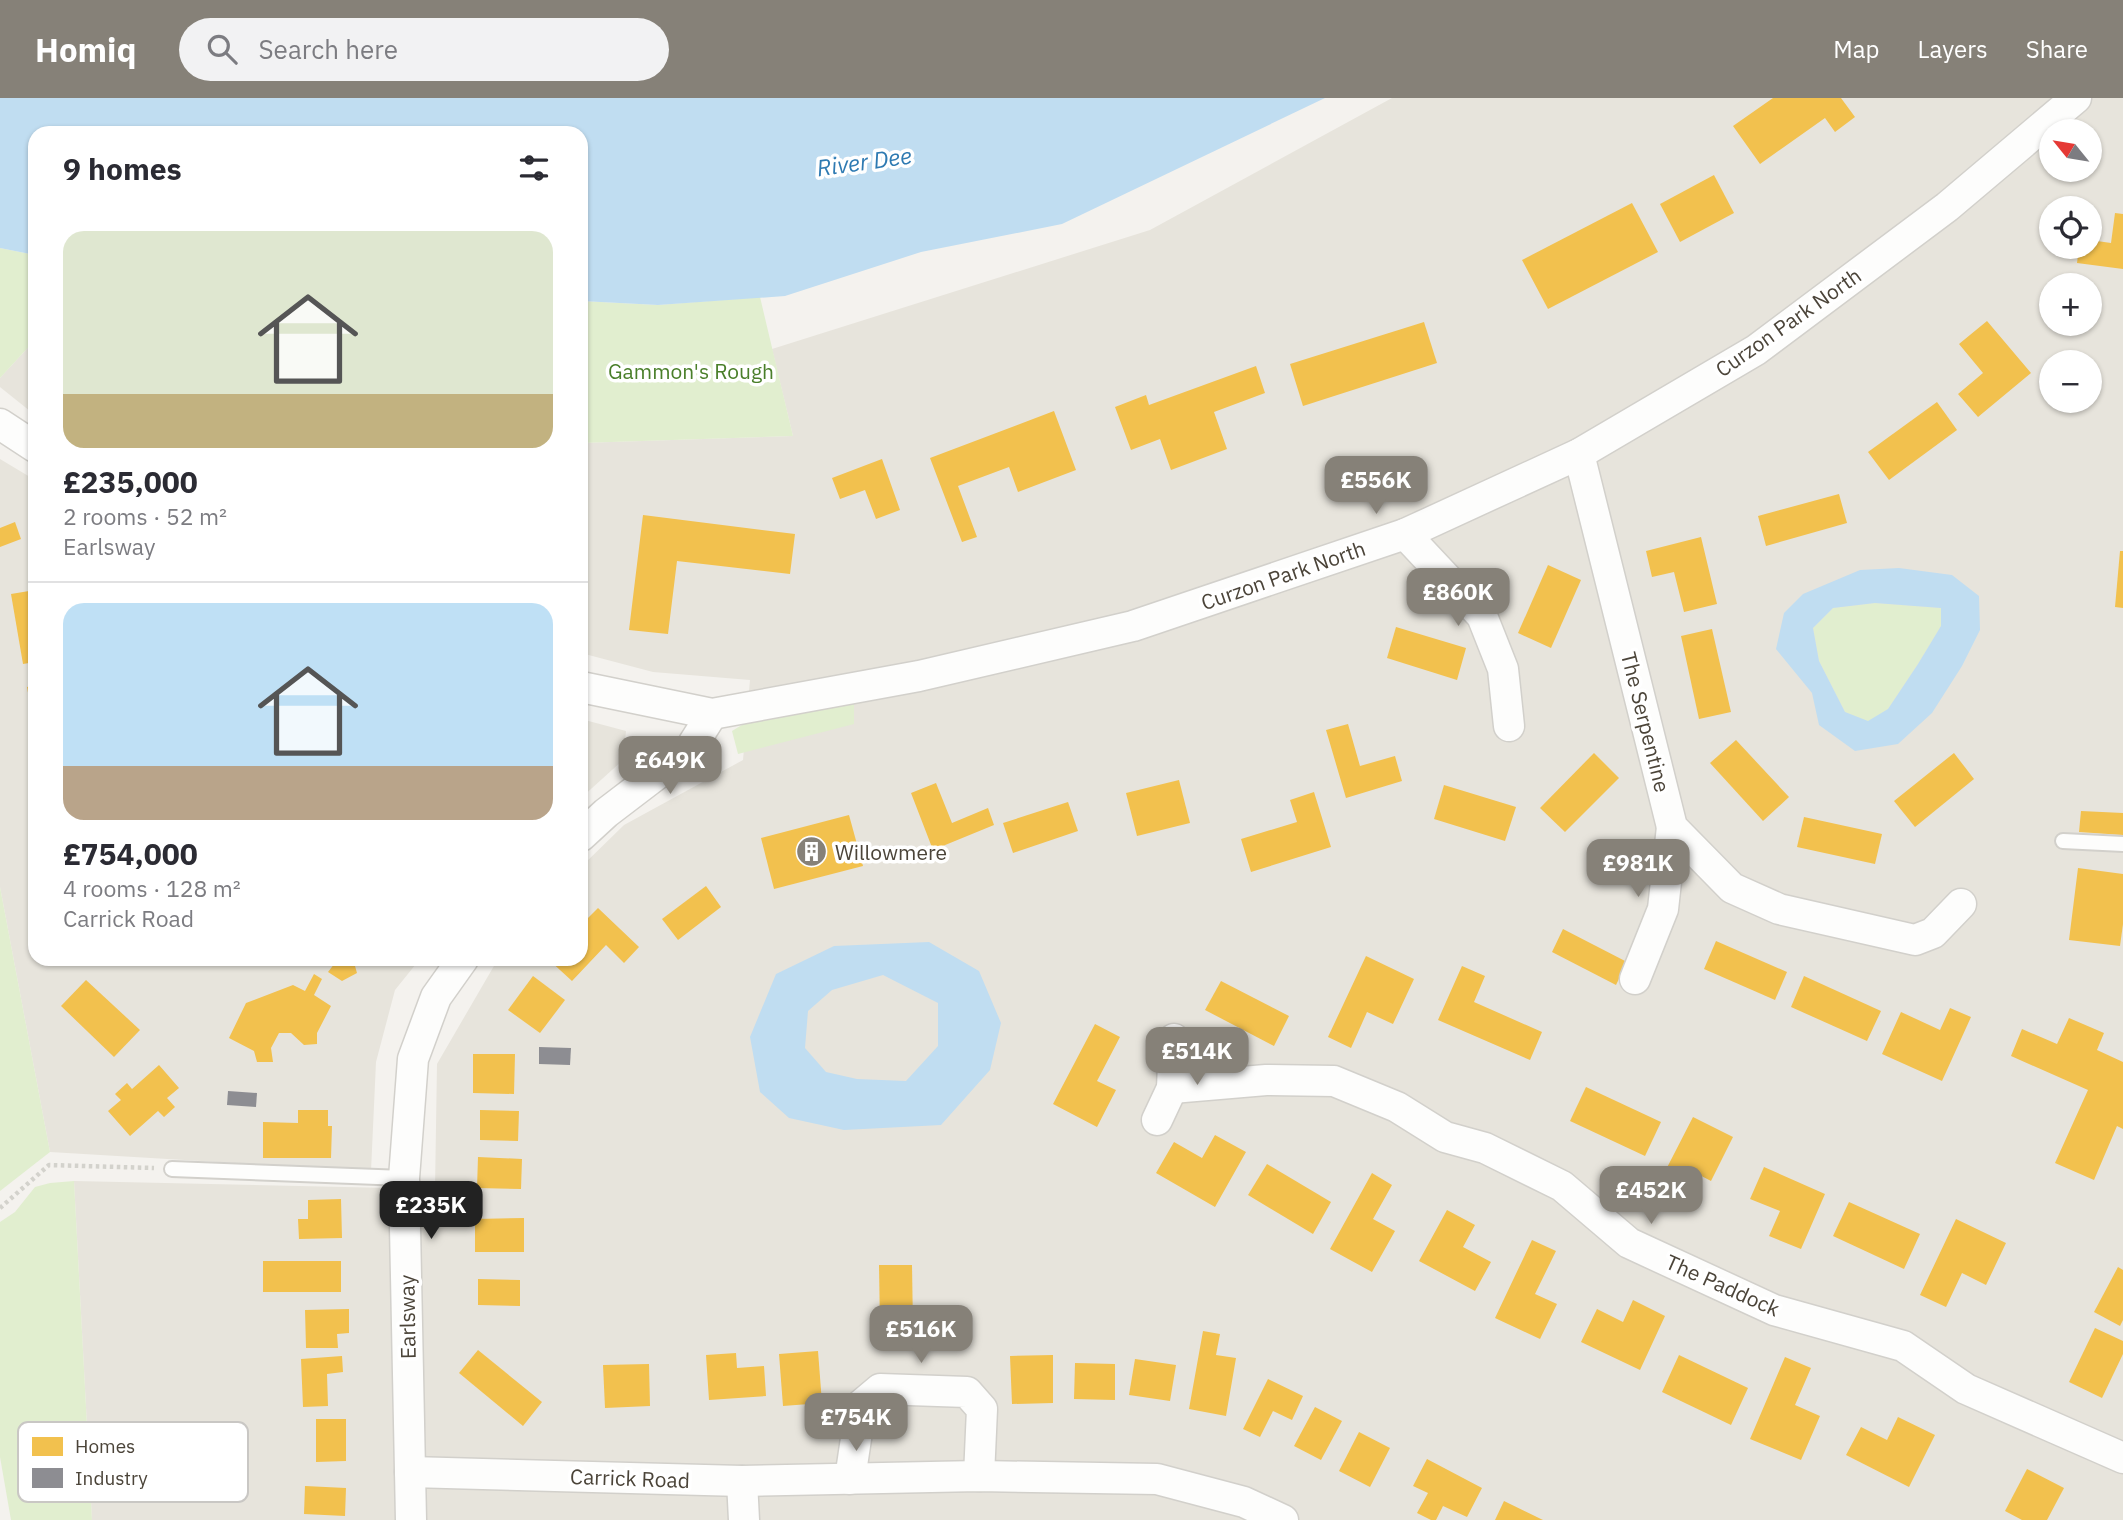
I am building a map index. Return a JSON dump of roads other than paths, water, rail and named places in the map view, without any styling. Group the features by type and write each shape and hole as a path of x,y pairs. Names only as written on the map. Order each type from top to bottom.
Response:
{"street":[{"name":"Curzon Park North","path":"588,688 712,714 919,676 1133,626 1405,534 1580,454 1756,350 1947,207 2076,98"},
{"path":"0,424 28,442"},
{"name":"The Serpentine","path":"1580,454 1672,827"},
{"path":"1405,534 1482,616 1503,669 1509,726"},
{"path":"588,830 690,749 712,714"},
{"path":"1672,827 1732,888 1779,909 1915,940 1933,933 1961,904"},
{"path":"1635,979 1662,909 1672,827"},
{"name":"Earlsway","path":"411,1520 404,1178 413,1059 436,998 458,966"},
{"path":"1157,1120 1172,1087 1174,1039"},
{"name":"The Paddock","path":"1172,1087 1266,1080 1334,1081 1398,1107 1445,1137 1485,1148 1562,1186 1629,1244 1774,1310 1903,1346 1966,1389 2123,1458"},
{"path":"850,1479 860,1405 880,1390 967,1392 982,1409 979,1476"},
{"name":"Carrick Road","path":"410,1472 742,1481 979,1476 1157,1479 1244,1503 1283,1520"},
{"path":"742,1481 744,1520"}],"lane":[{"path":"2063,841 2123,844"},
{"path":"172,1169 404,1178"}],"water":[{"name":"River Dee","path":"0,98 1325,98 1062,224 921,252 785,296 658,305 588,301 588,126 28,126 28,254 0,248"},
{"path":"1899,568 1952,575 1979,596 1980,630 1962,666 1932,713 1898,744 1855,751 1819,725 1812,693 1776,649 1784,613 1803,594 1860,570","holes":["1875,603 1941,608 1941,626 1888,709 1868,721 1845,712 1819,661 1813,628 1833,608"]},
{"path":"929,942 979,971 1001,1023 990,1070 941,1125 844,1130 789,1118 760,1092 750,1037 776,974 834,946","holes":["883,975 938,1003 938,1046 906,1081 857,1079 826,1072 805,1048 808,1011 832,990"]}],"place":[{"name":"Willowmere","path":"812,852"}],"park label":[{"name":"Gammon's Rough","path":"691,371"}]}
